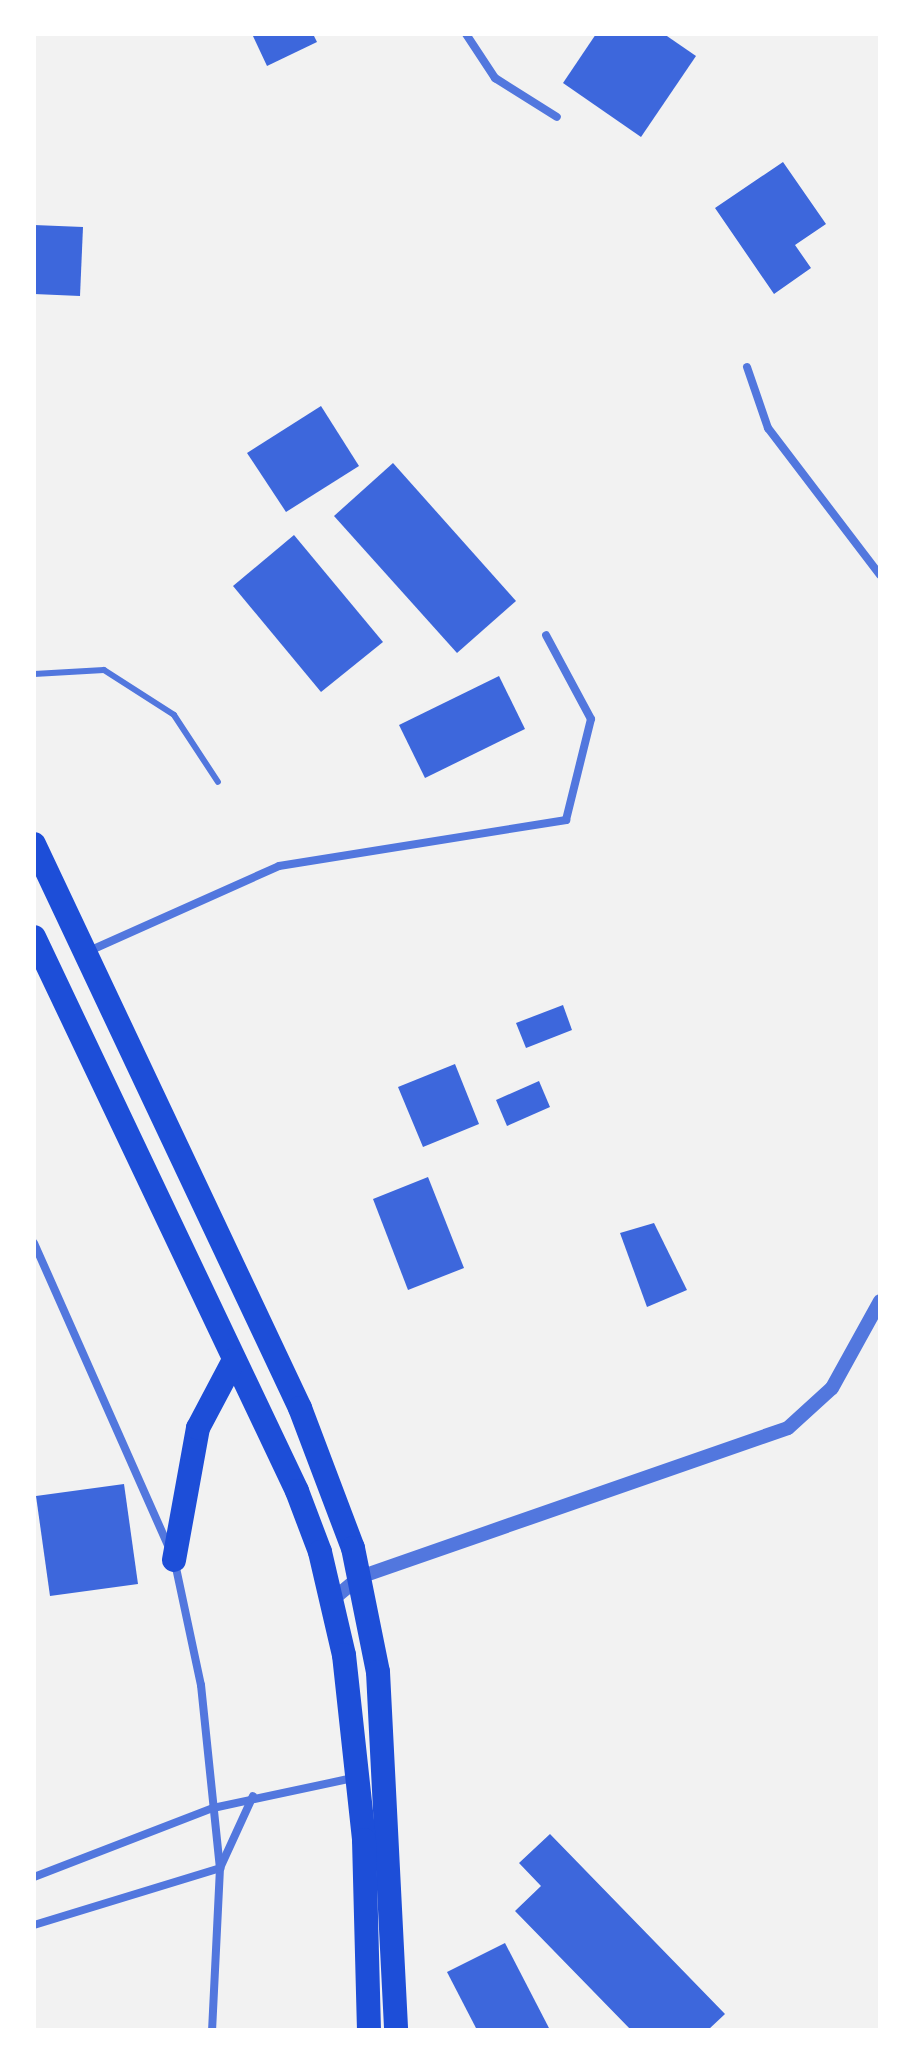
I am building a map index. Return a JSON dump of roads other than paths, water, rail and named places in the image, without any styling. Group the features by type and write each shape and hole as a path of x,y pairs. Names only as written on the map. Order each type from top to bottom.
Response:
{"highway":[{"path":"36,853 300,1408 360,1577 378,1672 396,2030"},
{"path":"34,937 297,1491 331,1601 357,1777 369,2030"},
{"path":"174,1560 198,1428 234,1360"}],"street":[{"path":"466,34 495,78 557,117"},
{"path":"747,367 768,428 880,575"},
{"path":"85,953 279,866 566,820 591,719 546,635"},
{"path":"34,1243 37,1260 174,1560 201,1685 220,1868 212,2030"},
{"path":"331,1601 360,1577 788,1428 832,1388 880,1301"},
{"path":"34,1877 213,1808 253,1796 357,1777"},
{"path":"34,1925 220,1868 253,1796"}],"lane":[{"path":"34,674 104,670 174,715 218,782"}]}
